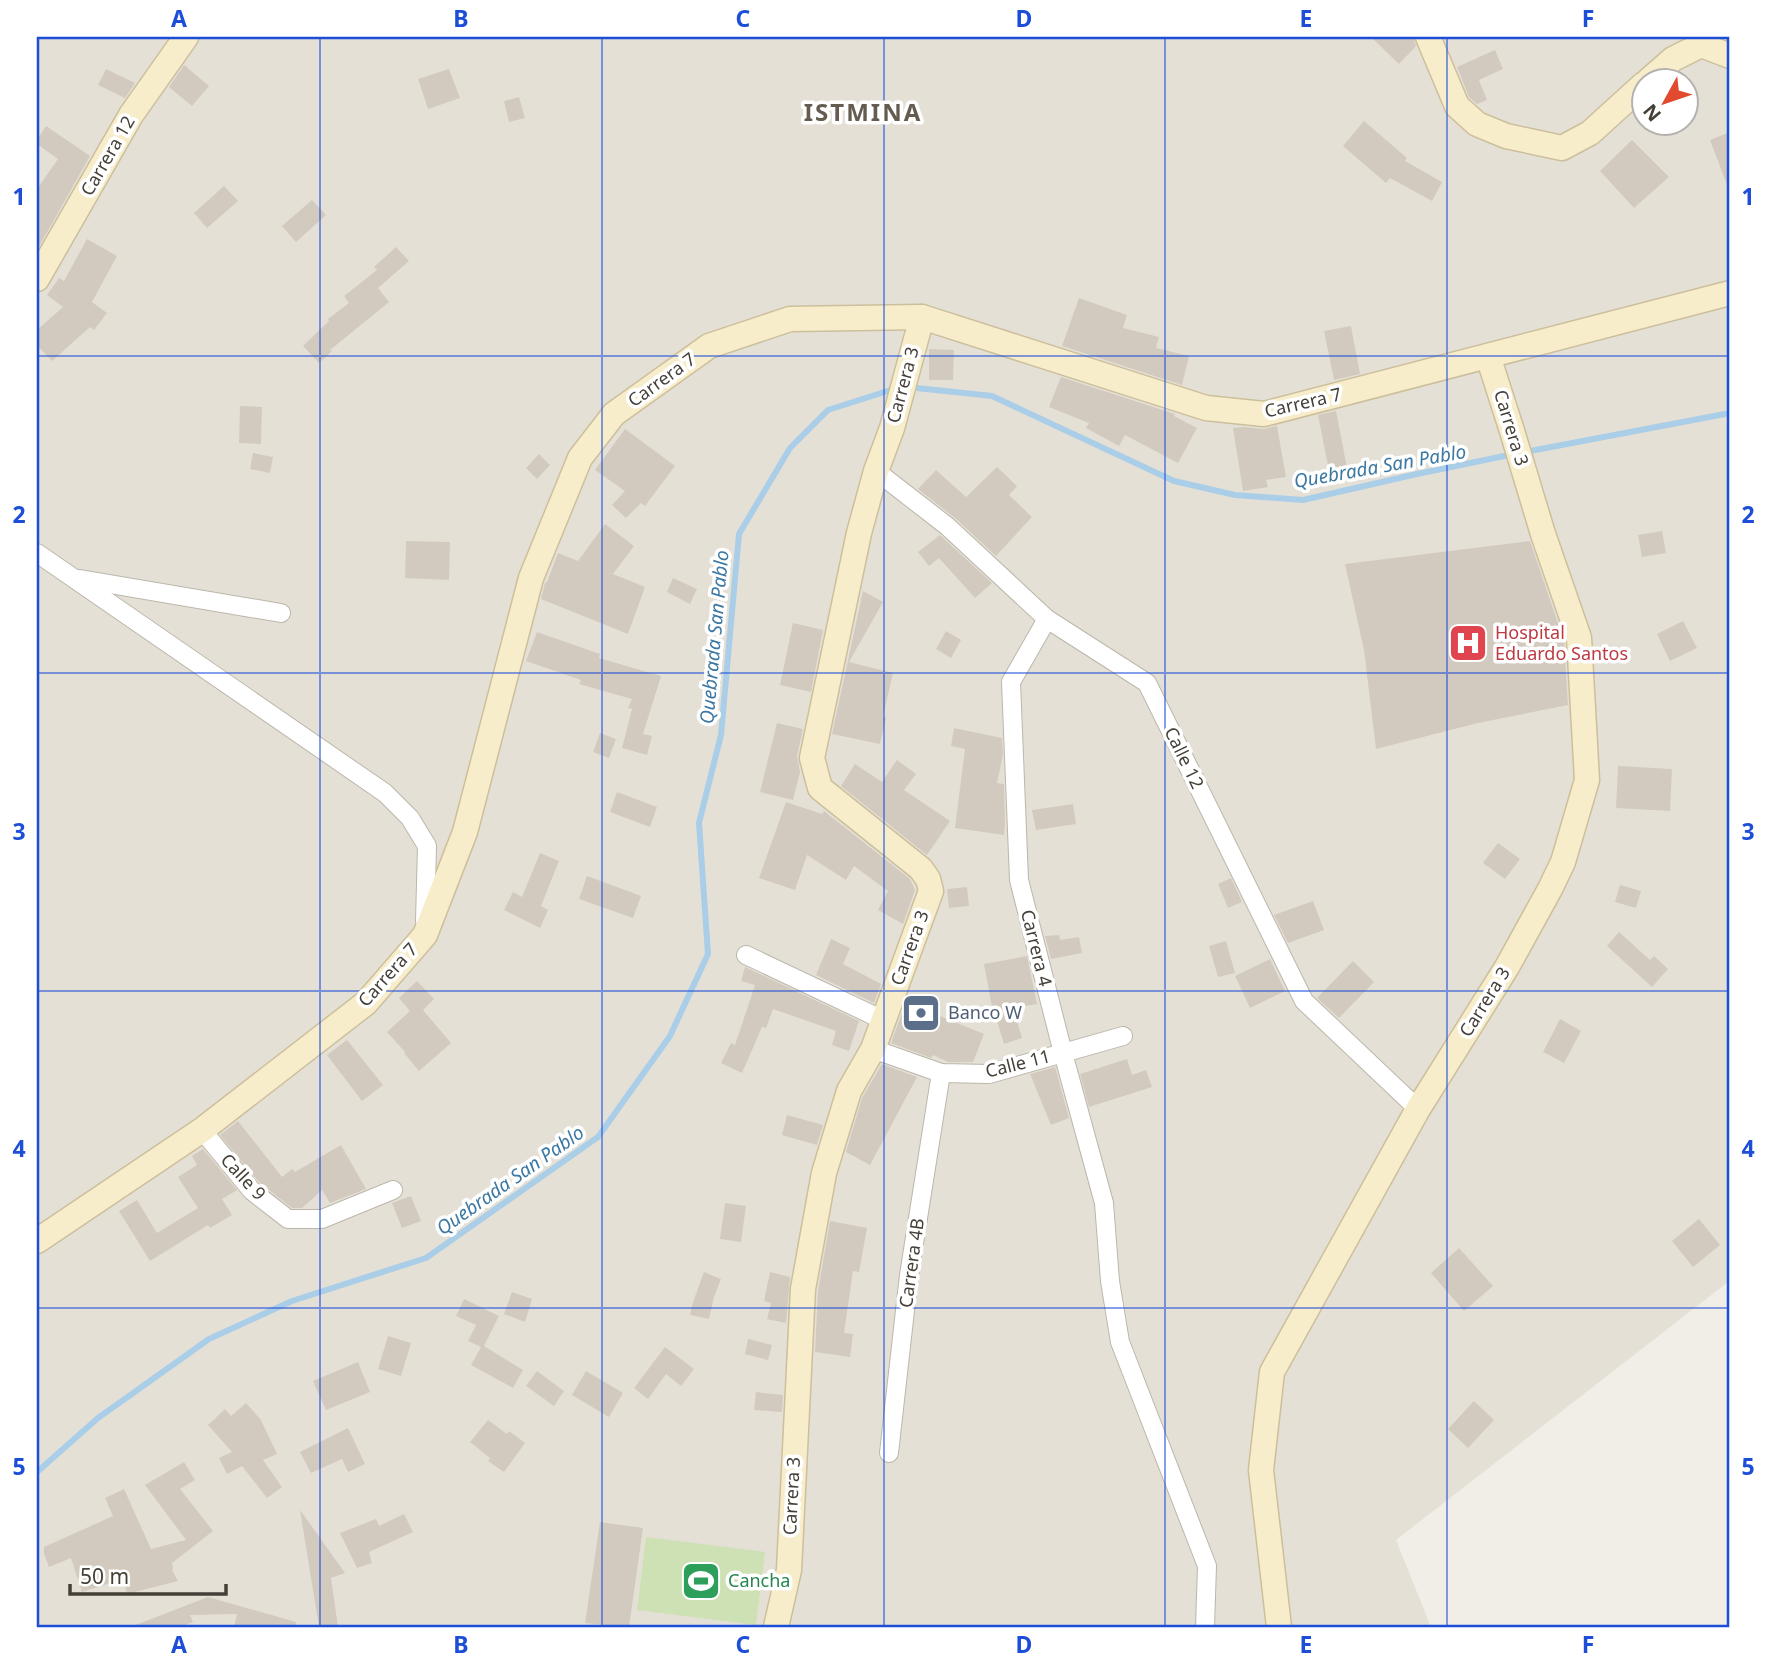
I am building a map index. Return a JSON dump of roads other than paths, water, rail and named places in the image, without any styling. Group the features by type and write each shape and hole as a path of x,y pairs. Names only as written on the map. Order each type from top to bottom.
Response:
{"main road":[{"name":"Carrera 12","path":"37,279 131,116 186,37"},
{"path":"1428,37 1458,106 1477,124 1506,136 1562,148 1590,133 1630,97"},
{"path":"1665,66 1701,45 1730,56"},
{"name":"Carrera 7","path":"37,1241 202,1130 366,1003 425,935 465,832 531,578 580,458 614,414 709,346 790,319 922,317 1206,408 1264,414 1730,293"},
{"name":"Carrera 3","path":"776,1627 789,1570 803,1289 824,1173 849,1091 873,1049 930,891 928,879 921,869 820,788 812,758 859,533 876,471 892,428 922,317"},
{"name":"Carrera 3","path":"1279,1627 1261,1470 1272,1372 1418,1109 1507,967 1549,889 1563,862 1587,780 1579,638 1543,534 1488,356"}],"street":[{"name":"Calle 12","path":"876,471 947,526 1047,619 1147,682 1304,1001 1418,1109"},
{"path":"37,553 385,793 410,818 427,846 425,935"},
{"path":"73,578 281,613"},
{"name":"Carrera 4","path":"1047,619 1010,682 1019,880 1104,1203 1110,1281 1120,1342 1207,1566 1205,1627"},
{"path":"746,955 883,1020"},
{"name":"Calle 11","path":"873,1049 941,1073 989,1074 1123,1036"},
{"name":"Carrera 4B","path":"889,1453 909,1275 941,1073"},
{"name":"Calle 9","path":"202,1130 253,1191 288,1219 322,1219 393,1190"}],"waterway":[{"name":"Quebrada San Pablo","path":"907,387 992,396 1174,481 1235,495 1303,500 1514,454"},
{"name":"Quebrada San Pablo","path":"37,1472 98,1418 209,1339 292,1301 426,1258 598,1137 670,1036 708,954 699,823 721,735 739,534 790,448 828,410 897,388"},
{"name":"Quebrada San Pablo","path":"1525,452 1730,413"}],"place":[{"name":"Hospital Eduardo Santos","path":"1468,643"},
{"name":"Banco W","path":"921,1013"},
{"name":"Cancha","path":"701,1581"}],"district":[{"name":"ISTMINA","path":"863,113"}]}
